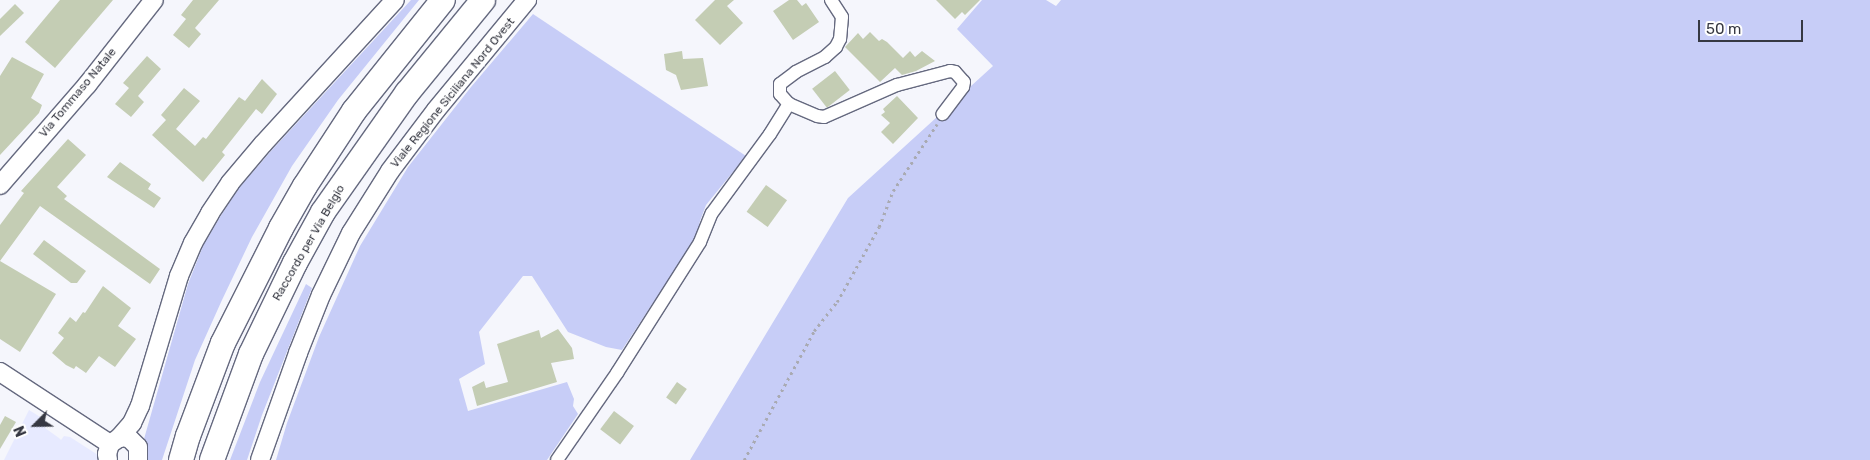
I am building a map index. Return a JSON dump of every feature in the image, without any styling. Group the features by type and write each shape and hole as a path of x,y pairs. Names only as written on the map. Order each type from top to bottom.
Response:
{"highway":[{"path":"181,460 223,343 286,220 325,154 354,112 443,0"},
{"name":"Raccordo per Via Belgio","path":"212,460 251,354 295,263 323,212 407,94 483,0"}],"street":[{"name":"Via Tommaso Natale","path":"0,185 87,85 154,0"},
{"path":"112,447 132,423 140,406 179,276 193,243 210,214 230,183 263,144 395,0"},
{"name":"Viale Regione Siciliana Nord Ovest","path":"260,460 298,354 322,295 351,233 390,171 436,110 528,0"},
{"path":"831,0 842,17 840,39 836,47 825,57 796,72 780,84 780,94 789,104 824,117 897,85 950,70 955,72 964,82 963,87 943,114"},
{"path":"557,460 617,373 695,251 705,234 712,213 789,104"},
{"path":"0,372 112,447"},
{"path":"112,447 130,439 135,442 139,450 138,460"}],"path":[{"path":"744,460 814,331 836,302 880,226 893,191 943,114"}],"shaded area":[{"path":"411,0 419,0 338,100 292,166 252,237 195,360 162,460 143,460 144,439 188,284 203,246 239,188"},
{"path":"982,0 1046,0 1056,6 1061,0 1870,0 1870,460 690,460 848,198 993,66 957,29"},
{"path":"533,14 746,156 706,205 697,236 622,350 606,347 568,332 532,276 523,276 479,332 485,364 459,379 468,411 567,382 574,399 573,406 578,414 547,460 276,460 287,423 319,337 360,246 408,167 471,87"},
{"path":"306,284 312,288 262,415 247,460 230,460 260,382"},
{"path":"29,410 45,420 45,428 61,440 64,436 70,437 98,455 100,460 4,460"}],"building":[{"path":"60,0 113,0 55,68 25,42"},
{"path":"193,0 219,0 195,28 201,34 189,48 173,35 186,19 181,15"},
{"path":"715,0 734,0 727,6 743,23 720,45 695,20"},
{"path":"789,0 797,0 802,6 806,3 819,22 793,40 773,11"},
{"path":"936,0 980,0 965,15 962,12 955,19"},
{"path":"15,4 24,13 0,36 0,19"},
{"path":"870,32 879,41 882,39 887,42 903,58 910,51 915,57 922,51 935,61 916,71 902,75 895,68 880,82 845,47 858,33 863,39"},
{"path":"682,51 683,59 703,58 708,86 681,90 676,75 666,70 664,54"},
{"path":"147,56 161,69 138,96 144,102 131,117 115,104 129,88 123,83"},
{"path":"12,57 44,74 31,98 42,105 39,113 0,155 0,76"},
{"path":"835,71 850,90 827,108 812,89"},
{"path":"262,79 277,94 262,114 256,109 222,152 225,155 203,182 152,135 166,120 161,115 184,88 200,101 176,129 195,146 203,137 206,139 239,97 245,101"},
{"path":"897,96 918,118 893,144 881,132 890,123 881,115 885,112 883,109"},
{"path":"68,139 86,155 57,187 67,196 64,199 160,269 150,284 40,206 0,261 0,225 24,193 21,191"},
{"path":"120,162 151,184 148,189 161,198 154,208 107,177"},
{"path":"766,185 787,200 768,227 747,212"},
{"path":"44,240 86,271 77,283 71,283 33,254"},
{"path":"0,261 56,294 20,352 0,339"},
{"path":"103,286 131,308 118,326 136,339 115,367 99,356 86,373 76,366 74,369 66,365 52,353 64,338 58,333 70,317 76,322 83,312 85,313"},
{"path":"558,329 572,348 574,359 551,363 557,382 477,406 472,387 484,381 486,388 508,382 497,344 539,330 541,338"},
{"path":"677,382 687,389 676,404 666,398"},
{"path":"614,411 634,426 620,444 600,429"},
{"path":"5,416 16,422 0,449 0,425"}]}
